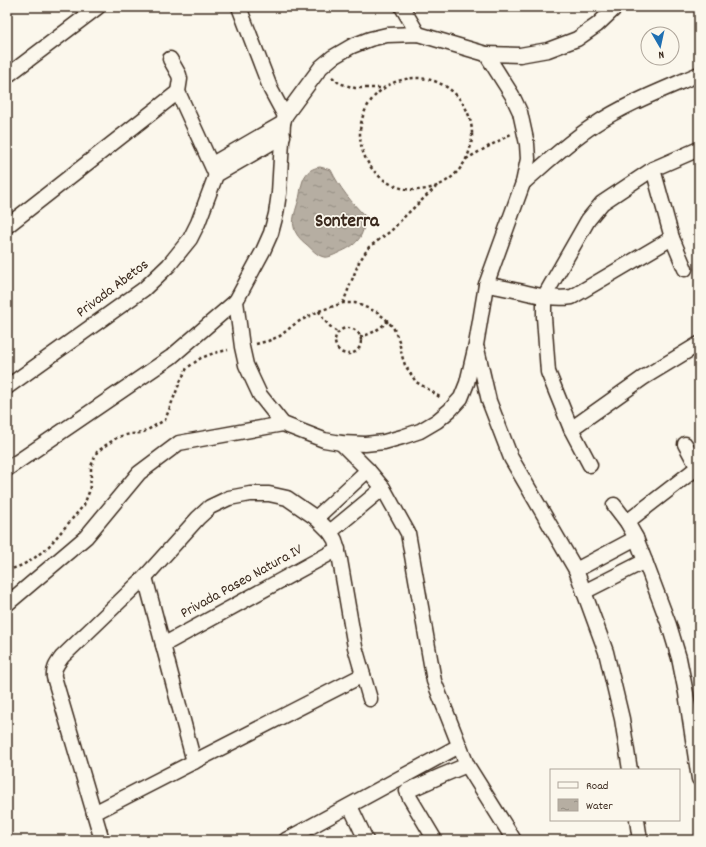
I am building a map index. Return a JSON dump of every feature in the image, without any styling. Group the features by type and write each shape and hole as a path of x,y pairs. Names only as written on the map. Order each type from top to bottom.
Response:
{"street":[{"path":"7,76 98,7"},
{"path":"7,469 171,357 236,301 263,251 276,214 279,193 283,125 239,7"},
{"path":"402,7 418,34"},
{"path":"170,59 180,79 178,92 214,170 283,125 321,67 333,57 352,46 370,39 387,35 418,34 486,54 520,55 548,50 577,39 597,25 616,7"},
{"path":"236,301 246,365 260,395 283,424 324,440 341,443 384,442 420,430 437,421 453,407 468,383 486,285 523,183 528,159 524,126 520,112 512,95 486,54"},
{"path":"523,183 557,153 594,125 622,108 699,74"},
{"path":"7,226 178,92"},
{"path":"590,465 571,429 548,372 544,297 588,220 602,203 653,169 699,149"},
{"path":"653,169 672,238 685,269"},
{"name":"Privada Abetos","path":"7,387 144,289 170,265 190,238 198,223 214,170"},
{"path":"486,285 513,289 544,297 561,299 572,297 672,238"},
{"path":"476,344 488,402 511,458 576,570 606,652 622,719 630,769"},
{"path":"571,429 643,378 699,344"},
{"path":"7,604 86,537 139,473 180,443 283,424"},
{"path":"341,443 368,470 383,488 408,533 434,680 467,765 514,840"},
{"path":"627,522 698,469 685,444"},
{"path":"316,518 368,470"},
{"path":"330,532 383,488"},
{"path":"102,840 53,672 62,656 144,577 198,518 210,508 229,498 250,494 268,494 287,498 316,518 330,532 338,549 355,647 370,698"},
{"path":"614,505 627,522 636,538 669,625 679,658 686,693 699,779"},
{"path":"576,570 636,538"},
{"name":"Privada Paseo Natura IV","path":"163,645 338,549"},
{"path":"584,592 645,561"},
{"path":"144,577 194,762"},
{"path":"94,813 363,675"},
{"path":"286,840 460,746"},
{"path":"407,791 467,765"},
{"path":"400,778 435,840"},
{"path":"350,806 366,840"},
{"path":"637,821 640,840"}],"path":[{"path":"321,67 339,83 355,88 385,88"},
{"path":"343,303 359,262 369,247 391,230 436,187 451,178 462,166 470,151 472,134 470,118 462,103 451,90 436,82 420,78 403,80 385,88 374,96 365,110 360,126 360,143 365,159 374,173 387,183 403,189 420,190 436,187"},
{"path":"466,159 524,126"},
{"path":"7,570 18,567 32,560 49,546 84,505 89,492 91,466 97,452 118,437 142,433 165,420 187,368 201,358 214,353 268,341 280,336 296,323 319,311 343,303 355,303 377,312 388,321 394,329 399,341 405,365 416,382 453,407"},
{"path":"319,311 325,321 338,333"},
{"path":"360,337 367,336 375,332 388,321"},
{"path":"344,329 350,329 356,332 360,337 361,342 356,352 346,354 337,348 335,343 338,333 344,329"}],"water":[{"path":"320,167 331,170 346,194 365,216 363,230 355,244 335,255 327,257 314,252 298,237 293,223 303,180 311,170"}],"district":[{"name":"Sonterra","path":"347,222"}]}
